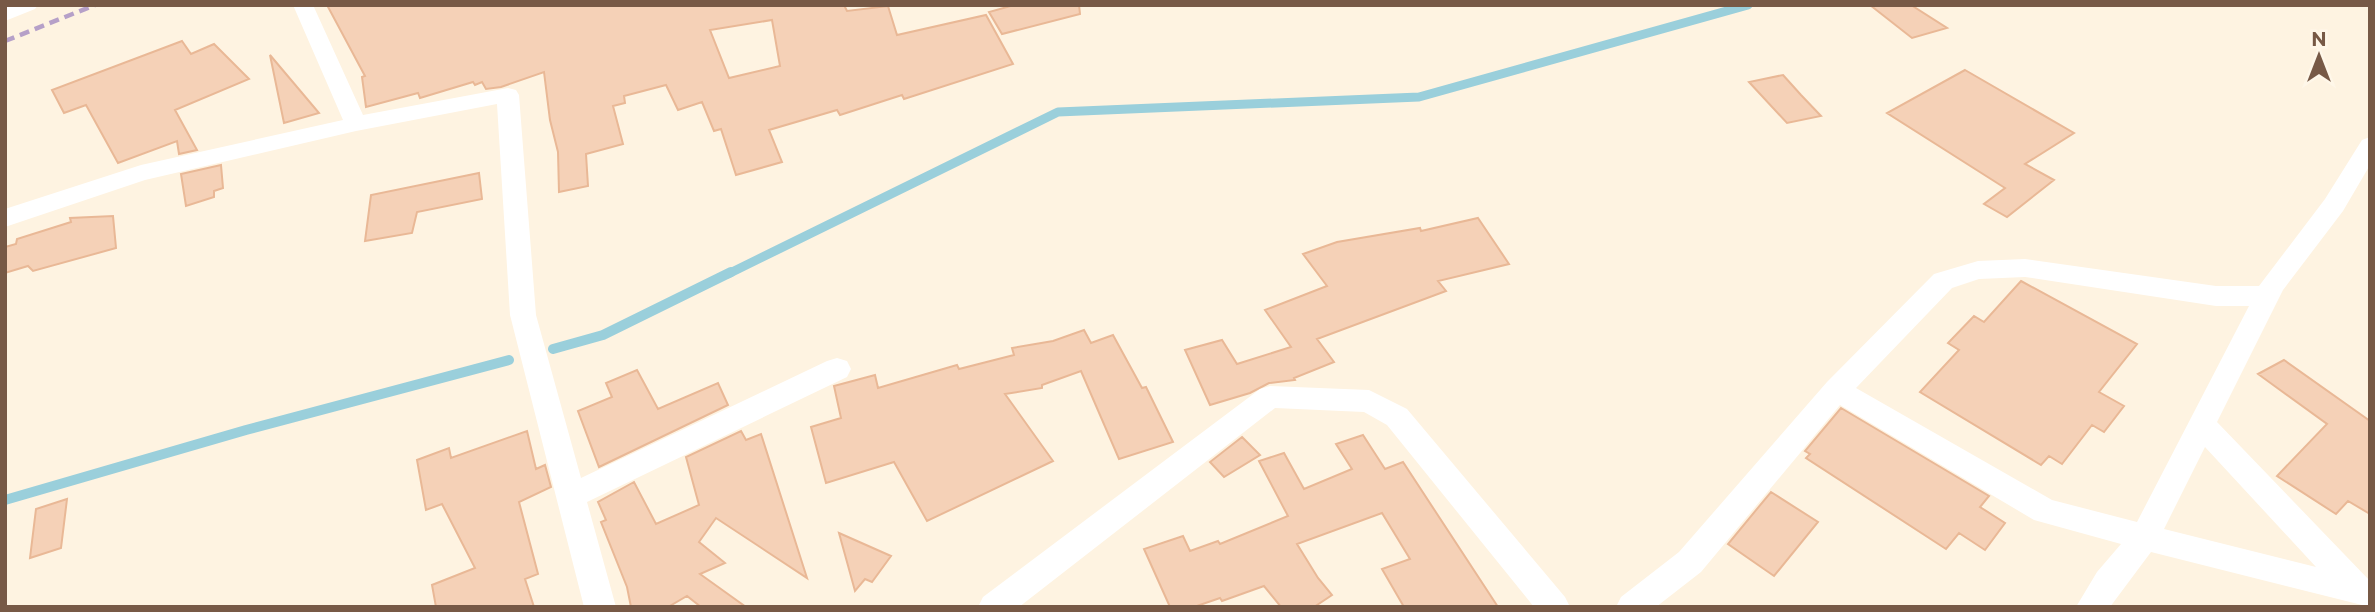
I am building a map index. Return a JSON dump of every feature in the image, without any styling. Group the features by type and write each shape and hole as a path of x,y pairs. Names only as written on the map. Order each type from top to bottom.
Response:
{"street":[{"path":"5,15 28,5"},
{"path":"303,5 356,124"},
{"path":"5,218 141,173 356,124 508,95 523,315 600,607"},
{"path":"2092,607 2108,582 2144,538 2200,423 2268,296 2333,205 2370,145"},
{"path":"1632,607 1690,562 1837,390 1943,281 1978,270 2025,268 2203,294 2268,296"},
{"path":"571,496 836,369"},
{"path":"1837,390 2045,511 2363,593"},
{"path":"995,607 1270,397 1369,401 1397,417 1554,607"},
{"path":"2200,423 2363,593"}],"building":[{"path":"327,5 844,5 847,11 888,6 897,35 986,15 1013,64 904,99 902,95 840,115 837,110 769,130 782,162 736,175 721,129 714,131 702,102 678,110 666,85 624,96 625,103 613,106 623,144 586,154 588,186 559,192 558,152 550,120 544,72 501,87 486,89 482,82 475,85 473,82 420,98 418,93 366,107 362,77 365,76","holes":["772,20 780,66 729,78 710,30"]},
{"path":"1014,5 1079,5 1080,14 1002,34 989,12"},
{"path":"1870,5 1911,5 1947,28 1912,38"},
{"path":"182,41 191,54 214,44 249,79 175,110 197,150 179,154 177,141 118,163 86,105 64,113 52,90"},
{"path":"270,55 319,113 284,123"},
{"path":"1965,70 2074,133 2025,164 2054,180 2007,217 1984,204 2005,188 1887,113"},
{"path":"1783,75 1821,116 1787,123 1749,82"},
{"path":"221,165 223,188 214,191 214,197 186,206 181,174"},
{"path":"479,173 482,199 417,212 412,233 365,241 371,195"},
{"path":"113,216 116,248 33,271 28,266 5,273 5,247 16,244 17,239 71,222 70,218"},
{"path":"1478,218 1509,264 1438,281 1446,291 1317,339 1334,362 1294,378 1295,380 1269,383 1250,393 1210,405 1185,350 1222,340 1237,364 1291,347 1265,310 1327,286 1303,254 1337,242 1420,228 1421,231"},
{"path":"2021,281 2137,344 2099,392 2124,406 2104,432 2092,425 2062,464 2049,456 2041,465 1920,392 1959,350 1948,343 1974,316 1984,322"},
{"path":"1084,330 1091,343 1113,335 1142,388 1146,387 1173,442 1119,459 1081,371 1042,385 1042,388 1005,394 1053,461 927,521 894,462 826,483 811,427 841,418 834,386 875,375 878,388 957,365 959,369 1014,355 1012,348 1053,341"},
{"path":"2284,360 2370,421 2370,514 2348,501 2336,514 2277,476 2327,424 2258,374"},
{"path":"637,370 658,409 718,383 728,405 599,467 578,411 612,397 606,383"},
{"path":"1841,408 1989,496 1980,507 2005,523 1985,550 1959,533 1946,549 1806,458 1810,454 1805,451"},
{"path":"527,431 536,469 545,465 551,487 519,502 538,574 525,579 534,607 436,607 432,585 475,568 442,504 426,510 417,460 449,448 451,458"},
{"path":"741,431 746,440 761,434 807,578 716,518 699,542 725,563 700,574 746,607 701,607 687,596 668,607 631,607 627,587 601,522 606,520 598,502 634,482 656,524 699,505 686,457"},
{"path":"1363,435 1385,469 1403,462 1498,607 1404,607 1382,569 1410,559 1382,513 1297,544 1332,595 1314,607 1281,607 1264,586 1222,601 1220,598 1194,607 1170,607 1144,549 1183,536 1190,551 1218,541 1220,544 1288,516 1259,461 1284,453 1304,489 1352,469 1336,444"},
{"path":"1242,437 1260,455 1224,477 1210,462"},
{"path":"1771,492 1818,522 1774,576 1728,544"},
{"path":"67,499 61,548 30,558 36,509"},
{"path":"839,533 891,556 872,582 865,579 855,591"}],"waterway":[{"path":"728,274 1058,112 1419,97 1748,5"},
{"path":"553,349 603,335 731,272"},
{"path":"5,500 246,430 509,360"}],"railway":[{"path":"5,41 95,5"}]}
